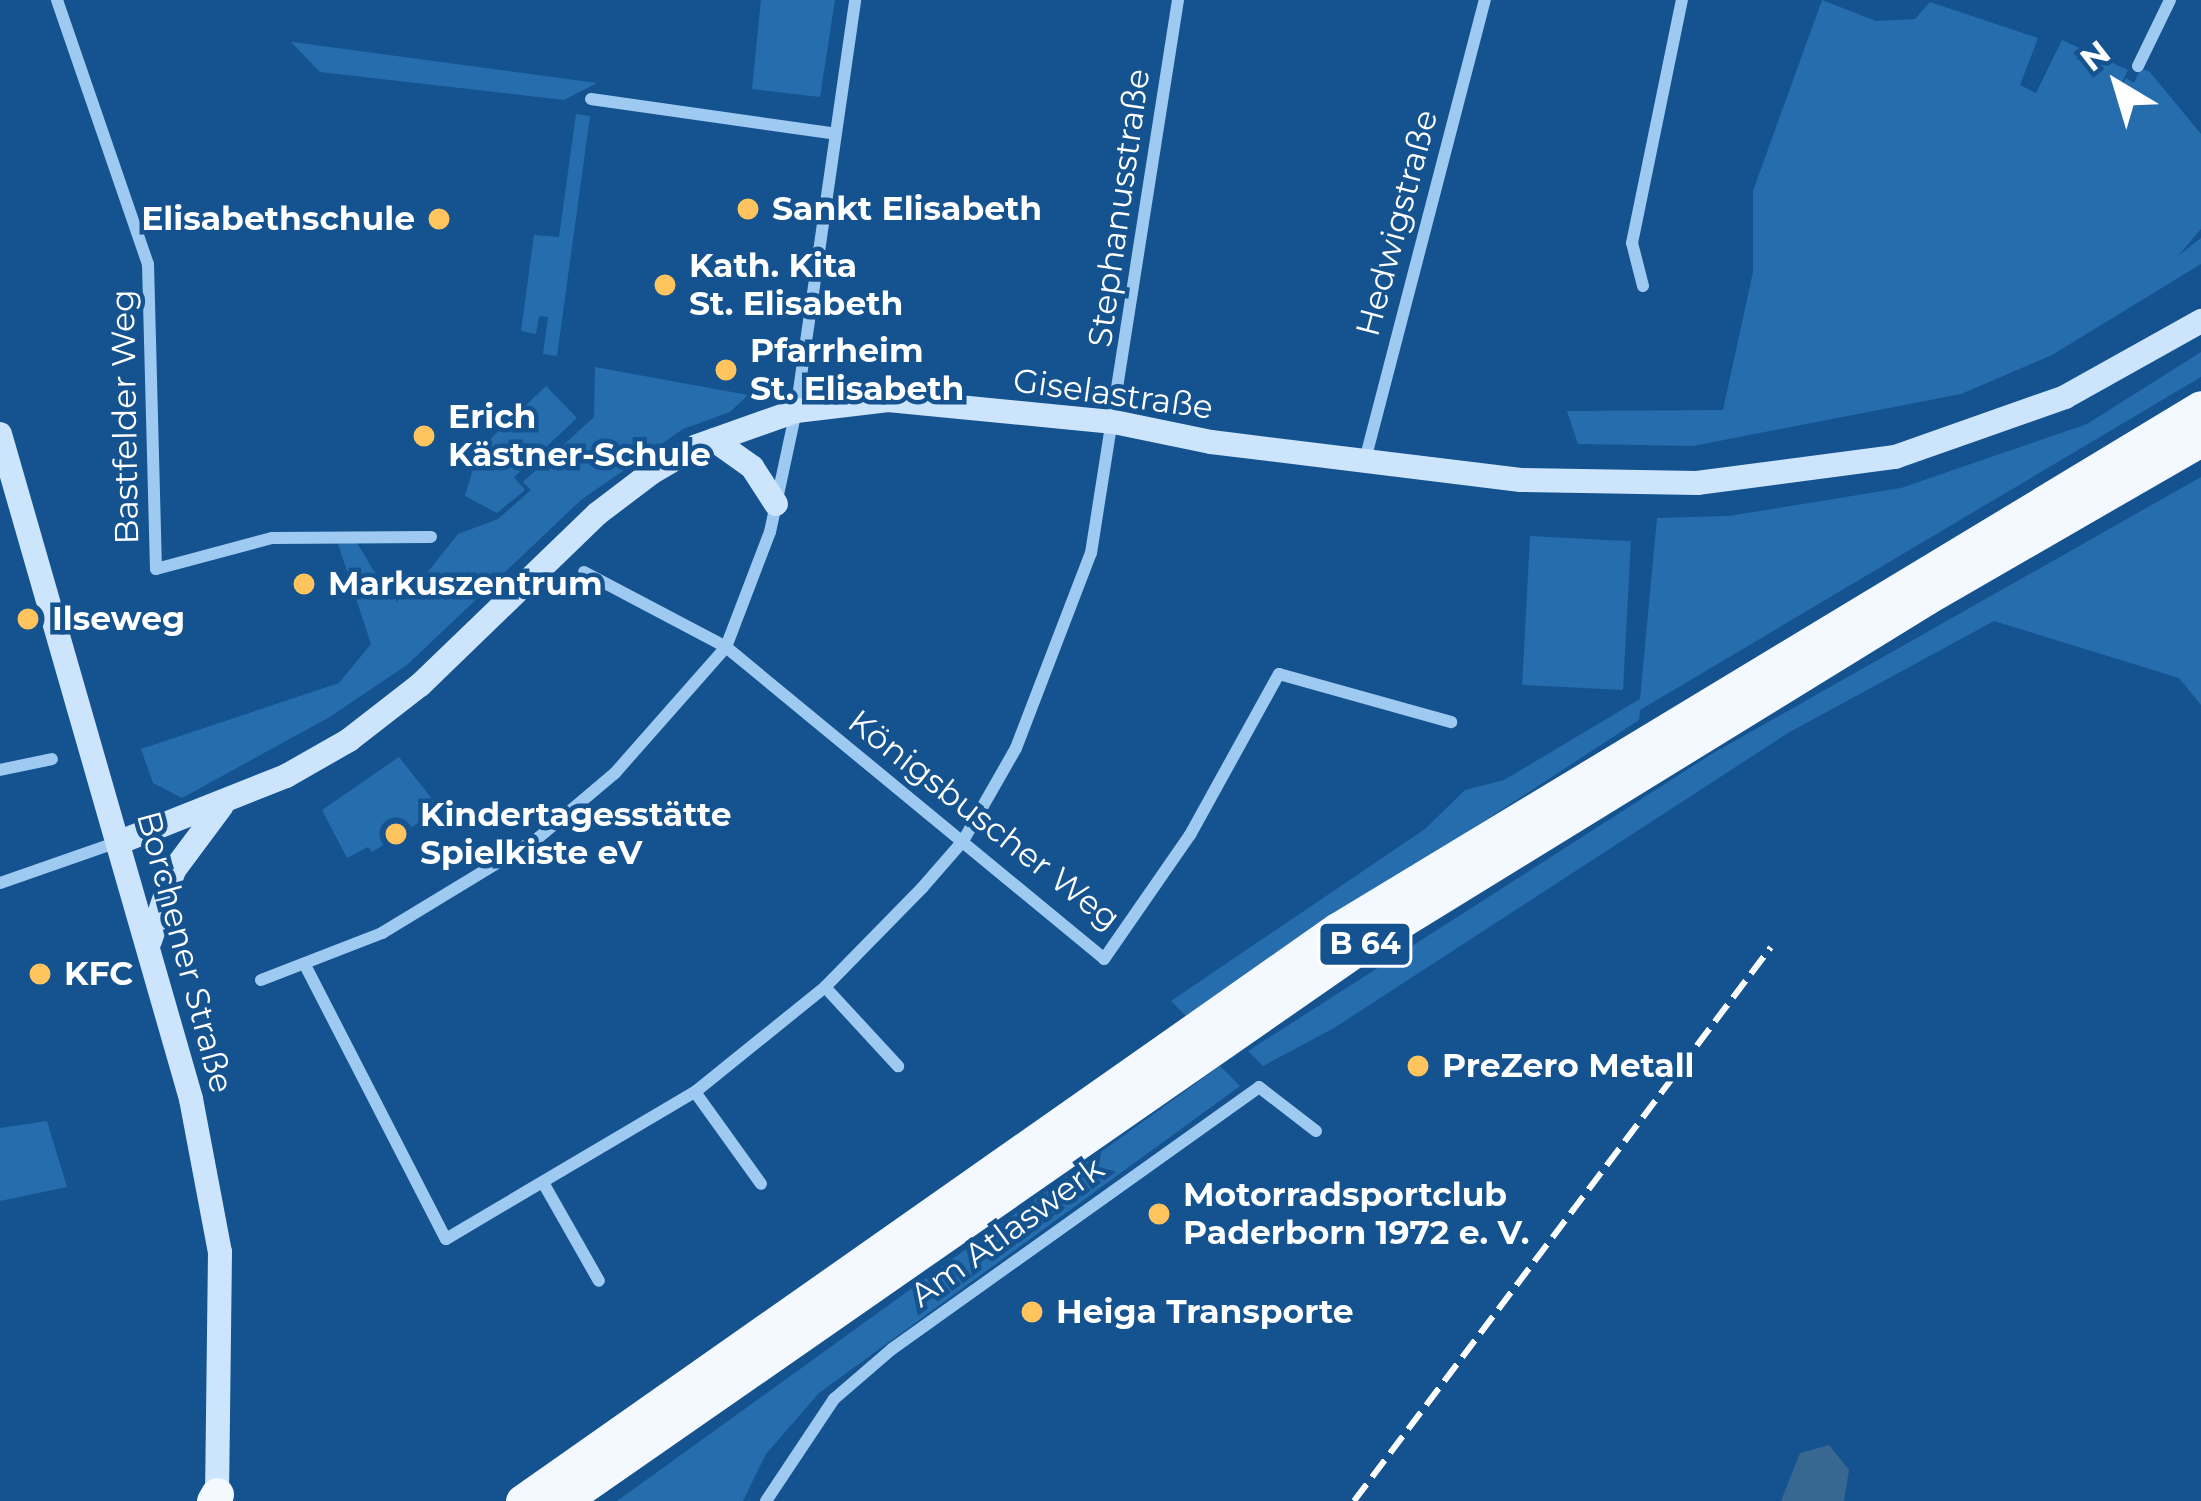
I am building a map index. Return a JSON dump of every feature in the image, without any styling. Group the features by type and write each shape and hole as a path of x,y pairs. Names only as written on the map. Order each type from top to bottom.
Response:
{"highway":[{"name":"B 64","path":"522,1501 1336,928 2201,407"},
{"name":"B 64","path":"563,1501 1360,947 1889,620 2201,440"}],"main road":[{"name":"Giselastraße","path":"120,842 224,803 349,740 420,686 597,514 714,440 796,412 888,400 1114,422 1521,480 1696,483 1895,457 2044,405 2201,321"},
{"name":"Borchener Straße","path":"0,434 150,941 220,1252 215,1499"},
{"path":"714,440 739,453 776,504"},
{"path":"150,941 174,870 224,803"}],"street":[{"name":"Bastfelder Weg","path":"58,0 148,264 156,568 272,538 431,537"},
{"path":"261,980 305,965 449,899 538,838 615,773 726,647 776,504 796,412 855,0"},
{"name":"Stephanusstraße","path":"305,965 446,1239 545,1186 695,1092 825,987 963,841 1016,748 1069,621 1095,534 1178,0"},
{"name":"Hedwigstraße","path":"1365,460 1485,0"},
{"path":"1643,286 1631,243 1682,0"},
{"path":"2138,66 2170,0"},
{"path":"591,99 836,134"},
{"name":"Königsbuscher Weg","path":"584,572 726,647 1104,958 1190,835 1279,674 1451,722"},
{"path":"0,770 52,759"},
{"path":"0,883 120,842"},
{"path":"825,987 898,1066"},
{"name":"Am Atlaswerk","path":"766,1501 834,1399 892,1349 1259,1087 1316,1131"},
{"path":"695,1092 760,1184"},
{"path":"545,1186 598,1281"}],"shaded area":[{"path":"761,0 835,0 820,97 752,89"},
{"path":"1822,0 1876,21 1915,19 1930,2 2038,38 2020,85 2036,93 2062,40 2128,70 2111,104 2126,78 2134,83 2140,69 2149,71 2201,134 2201,229 2178,256 2201,238 2201,264 2052,355 1961,394 1693,446 1578,444 1567,411 1723,410 1753,272 1753,191"},
{"path":"291,42 597,83 564,100 320,72"},
{"path":"576,114 590,116 557,356 543,354 548,317 539,316 536,334 521,331 534,235 559,237"},
{"path":"2201,352 2201,377 1640,710 1639,720 1186,1016 1171,1001 1425,829 1465,790 1504,780 1640,699 1657,518 1729,516 1901,488 2087,424"},
{"path":"595,367 748,395 730,412 683,429 581,500 407,665 328,718 182,798 153,783 141,749 339,683 371,644 338,544 356,541 381,583 411,593 458,534 498,519 531,490 523,482 594,417"},
{"path":"546,386 577,418 514,477 525,490 497,513 465,496 478,452 482,447 502,466 484,445"},
{"path":"2201,477 2201,705 2179,678 1994,621 1788,733 1334,1028 1263,1066 1248,1051 1710,755"},
{"path":"1530,536 1631,541 1623,690 1522,685"},
{"path":"399,757 440,809 372,852 368,847 347,858 322,810"},
{"path":"1220,1066 1240,1086 819,1393 766,1454 743,1501 617,1501"},
{"path":"47,1121 67,1187 0,1201 0,1128"},
{"path":"1829,1445 1849,1470 1844,1501 1781,1501 1800,1453"}],"railway":[{"path":"1354,1501 1771,947"}],"place":[{"name":"Sankt Elisabeth","path":"748,209"},
{"name":"Elisabethschule","path":"439,219"},
{"name":"Kath. Kita St. Elisabeth","path":"665,285"},
{"name":"Pfarrheim St. Elisabeth","path":"726,370"},
{"name":"Erich Kästner-Schule","path":"424,436"},
{"name":"Markuszentrum","path":"304,584"},
{"name":"Ilseweg","path":"28,619"},
{"name":"Kindertagesstätte Spielkiste eV","path":"396,834"},
{"name":"KFC","path":"40,974"},
{"name":"PreZero Metall","path":"1418,1066"},
{"name":"Motorradsportclub Paderborn 1972 e. V.","path":"1159,1214"},
{"name":"Heiga Transporte","path":"1032,1312"}]}
